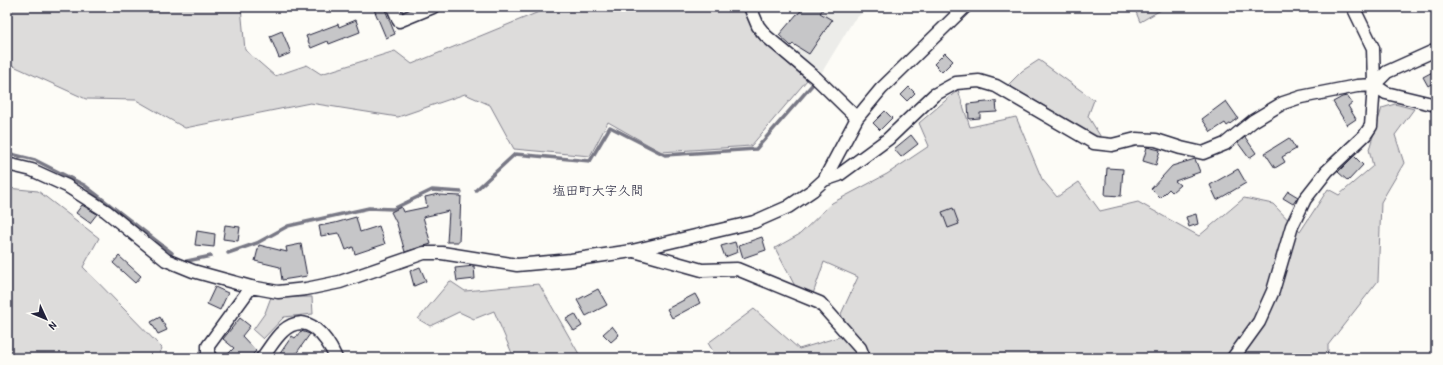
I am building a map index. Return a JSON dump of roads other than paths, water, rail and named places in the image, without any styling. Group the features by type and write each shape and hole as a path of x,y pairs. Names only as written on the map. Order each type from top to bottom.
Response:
{"street":[{"path":"393,7 399,21 433,7"},
{"path":"750,7 758,26 766,36 816,78 857,118"},
{"path":"7,164 32,170 67,186 106,211 166,260 193,271 250,287 278,292 306,289 340,282 424,253 442,253 516,265 571,260 632,251 754,222 788,207 813,190 824,180 857,118 881,89 965,7"},
{"path":"1233,358 1259,322 1274,291 1292,226 1305,199 1328,171 1365,135 1371,126 1374,85 1373,48 1353,7"},
{"path":"1374,85 1387,72 1436,50"},
{"path":"824,180 839,175 888,139 934,95 956,83 978,81 996,86 1094,143 1112,145 1136,139 1156,140 1203,153 1225,144 1253,122 1283,103 1301,97 1350,87 1374,85 1386,93 1436,105"},
{"path":"632,251 702,270 737,268 820,303 860,348 864,358"},
{"path":"211,358 208,354 208,346 250,287"},
{"path":"262,358 283,331 293,324 303,322 315,328 327,340 336,358"}],"waterway":[{"path":"476,190 515,154 590,161 610,127 665,155 756,149 813,84"},
{"path":"7,153 35,160 84,185 172,253"},
{"path":"228,253 257,243 288,226 369,208 393,209 432,190 461,192"},
{"path":"187,261 211,256"}],"district":[{"name":"塩田町大字久間","path":"598,190"}]}
